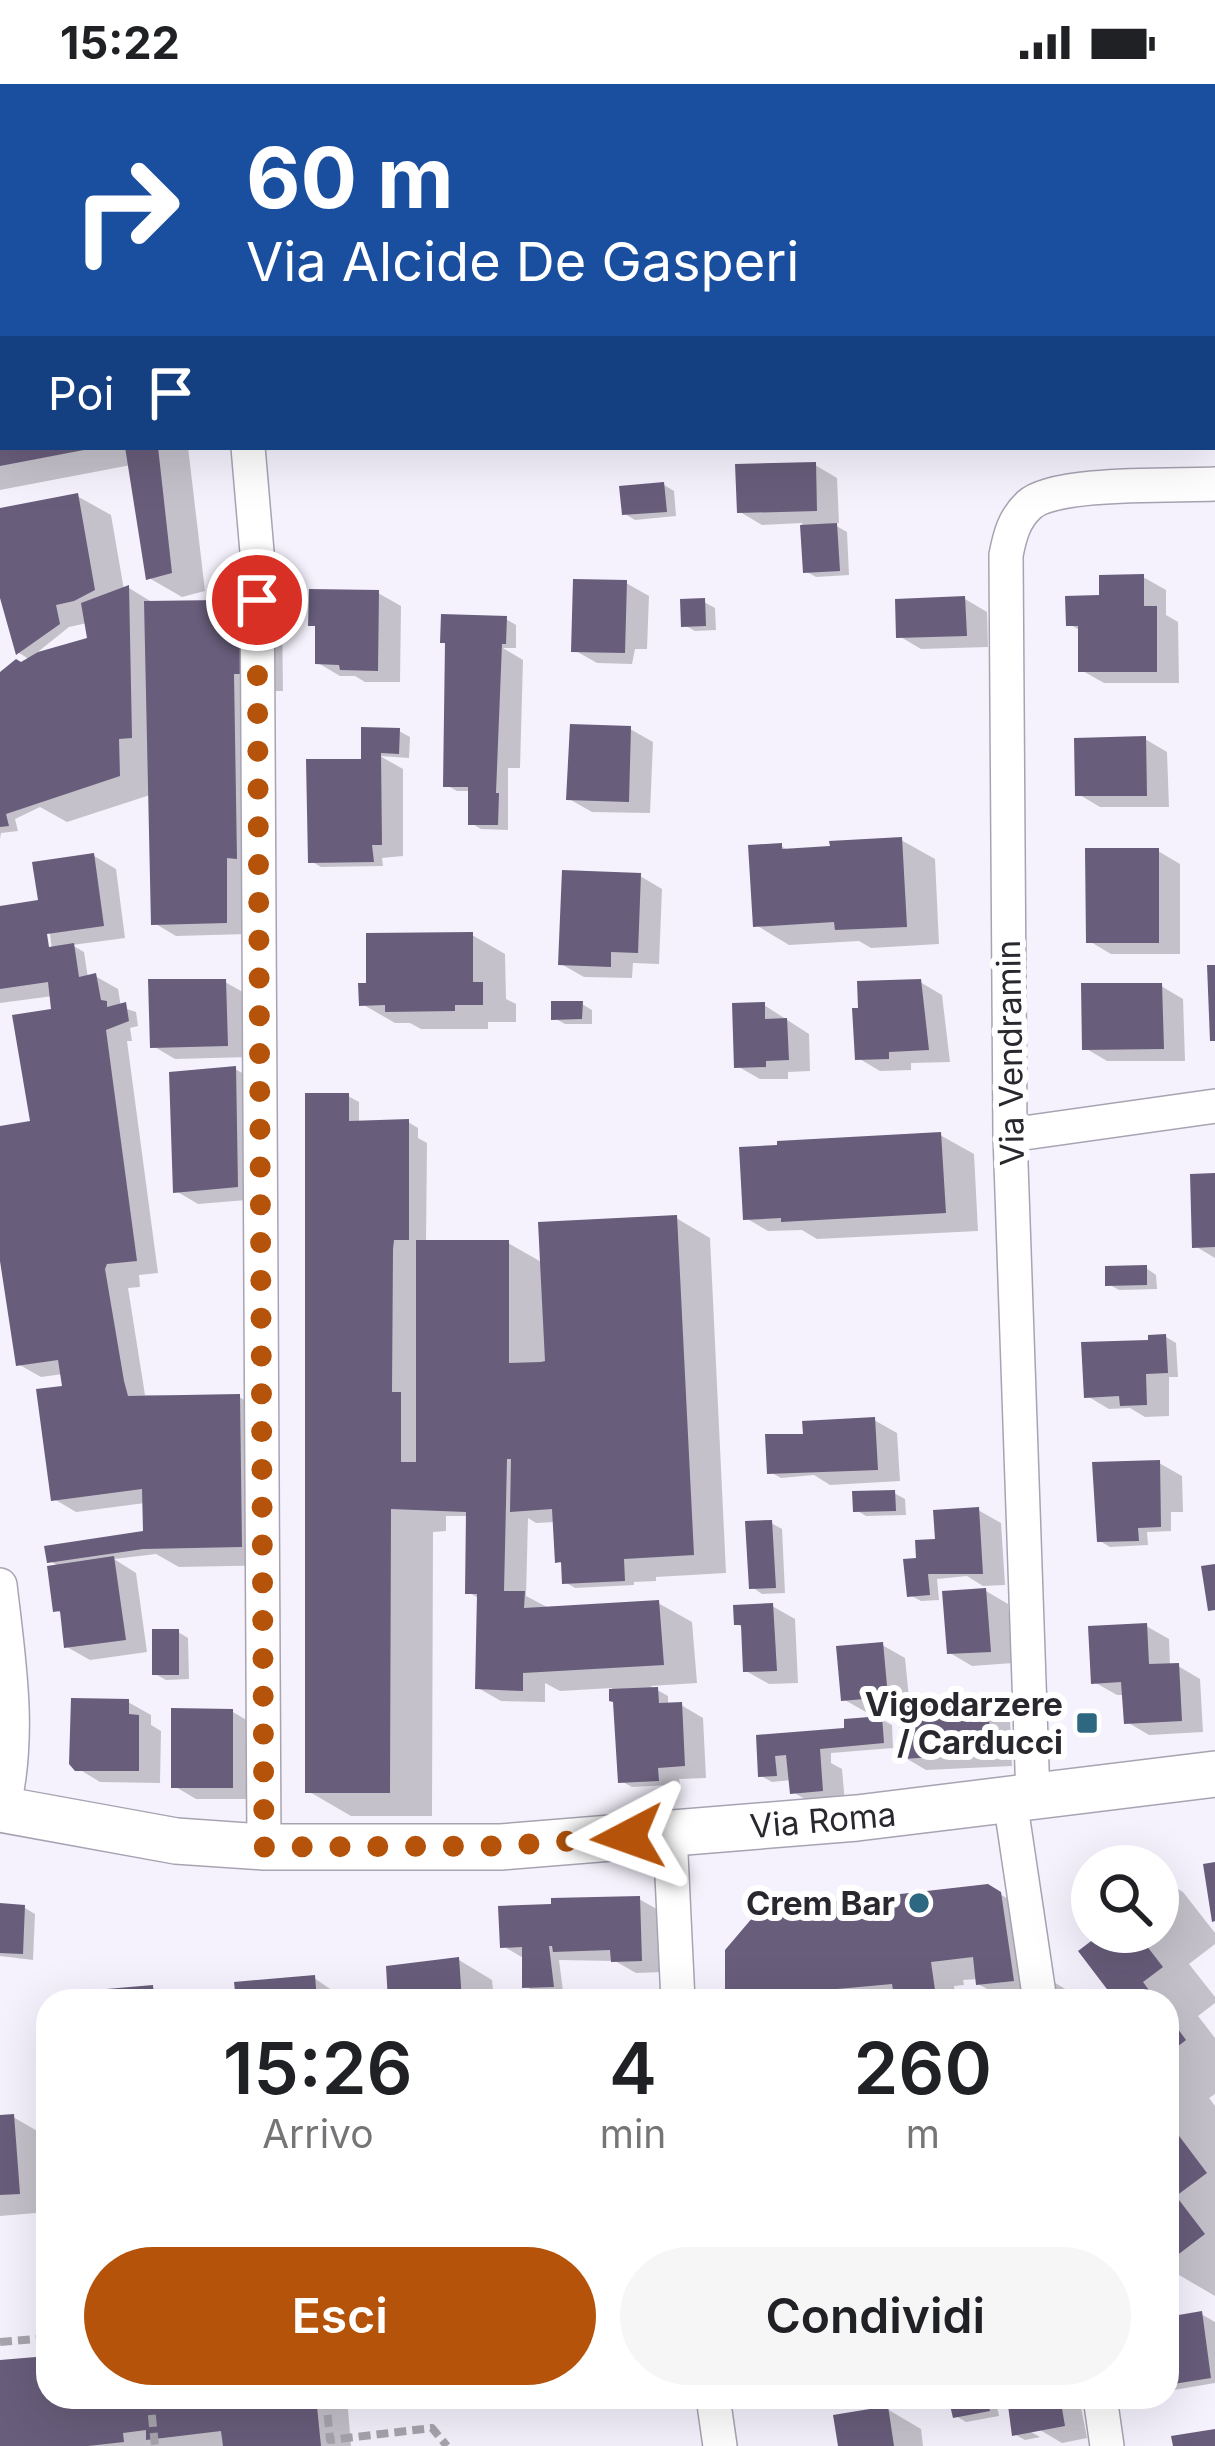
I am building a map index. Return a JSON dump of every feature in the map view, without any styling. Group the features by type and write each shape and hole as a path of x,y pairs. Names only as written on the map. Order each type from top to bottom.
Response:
{"main road":[{"name":"Via Roma","path":"1,1810 118,1833 264,1847 501,1846 670,1834 1215,1774"}],"street":[{"path":"248,450 257,576 264,1847"},
{"name":"Via Vendramin","path":"1039,1989 1022,1798 1006,555 1012,526 1032,501 1063,490 1215,484"},
{"path":"1010,1135 1215,1106"},
{"path":"0,1586 15,1728 11,1776 1,1810"},
{"path":"670,1834 677,1989"},
{"path":"715,2409 720,2446"},
{"path":"1102,2409 1107,2446"}],"path":[{"path":"0,2342 36,2339"},
{"path":"152,2409 155,2446"},
{"path":"327,2409 330,2443 432,2428 447,2446"}],"building":[{"path":"0,450 84,450 0,466"},
{"path":"125,450 158,450 172,573 146,580"},
{"path":"816,462 817,511 737,513 735,464"},
{"path":"664,482 667,512 622,515 619,486"},
{"path":"78,493 95,590 56,605 60,624 16,655 0,598 0,508"},
{"path":"837,523 840,571 803,573 800,525"},
{"path":"1144,574 1144,606 1157,606 1157,672 1078,672 1078,626 1066,626 1065,596 1099,595 1099,575"},
{"path":"573,579 627,580 625,653 571,652"},
{"path":"129,585 132,738 119,739 120,776 6,814 9,826 0,827 0,672 16,659 21,662 87,638 81,603"},
{"path":"309,589 379,590 378,671 315,664 315,626 308,626"},
{"path":"250,591 251,674 234,674 237,859 227,858 227,923 151,925 144,601 222,600 222,592"},
{"path":"965,596 967,636 896,638 895,599"},
{"path":"705,598 706,626 681,627 680,599"},
{"path":"441,614 507,616 506,644 502,644 498,825 468,825 468,787 443,787 445,643 440,643"},
{"path":"570,724 631,726 629,802 566,800"},
{"path":"361,727 400,728 399,754 381,753 382,845 372,845 374,862 308,863 306,759 361,759"},
{"path":"1146,736 1147,796 1075,796 1074,738"},
{"path":"902,837 907,927 835,930 834,922 753,927 748,845 782,843 782,849"},
{"path":"1085,848 1159,848 1159,943 1086,943"},
{"path":"94,853 104,926 47,934 49,947 74,943 79,977 96,973 107,1007 126,1002 129,1021 106,1030 137,1261 107,1264 105,1269 124,1381 128,1396 240,1394 242,1547 143,1549 47,1563 44,1546 143,1531 142,1489 51,1501 36,1389 62,1386 58,1360 16,1366 0,1261 0,1126 30,1121 12,1015 51,1009 48,982 0,989 0,906 38,900 32,862"},
{"path":"562,870 641,873 638,953 611,952 611,967 558,965"},
{"path":"473,932 473,982 483,982 483,1005 455,1005 455,1011 385,1012 385,1005 359,1006 358,983 366,983 366,933"},
{"path":"1207,965 1215,965 1215,1041 1210,1041"},
{"path":"148,979 226,979 228,1046 150,1048"},
{"path":"921,979 929,1050 855,1060 852,1008 858,1008 857,981"},
{"path":"1081,983 1162,983 1164,1049 1082,1050"},
{"path":"551,1001 583,1001 582,1019 551,1020"},
{"path":"765,1002 765,1019 787,1018 789,1060 766,1061 766,1067 734,1068 732,1003"},
{"path":"236,1066 238,1187 173,1193 169,1072"},
{"path":"305,1093 349,1093 349,1121 409,1119 409,1240 394,1240 393,1249 392,1392 401,1392 401,1462 416,1462 416,1240 509,1240 509,1363 541,1362 545,1361 538,1222 677,1215 694,1555 624,1559 625,1581 562,1584 561,1562 555,1563 552,1509 510,1512 511,1459 507,1459 504,1591 525,1591 524,1608 659,1600 664,1665 523,1673 523,1691 475,1689 477,1594 465,1594 466,1512 391,1509 390,1793 305,1793"},
{"path":"941,1132 946,1213 743,1220 739,1147"},
{"path":"1215,1173 1215,1247 1192,1248 1190,1174"},
{"path":"1147,1265 1147,1285 1105,1286 1105,1266"},
{"path":"1166,1334 1168,1373 1146,1374 1147,1405 1120,1406 1119,1396 1084,1398 1081,1342 1148,1340 1148,1335"},
{"path":"875,1417 878,1470 767,1474 765,1434 803,1434 802,1421"},
{"path":"1160,1460 1161,1527 1138,1528 1139,1541 1097,1542 1092,1462"},
{"path":"895,1490 896,1511 853,1512 852,1491"},
{"path":"979,1507 983,1574 928,1574 930,1595 907,1597 903,1559 916,1558 915,1540 935,1539 933,1510"},
{"path":"772,1520 776,1588 749,1589 745,1521"},
{"path":"114,1556 126,1640 64,1648 47,1566"},
{"path":"1215,1564 1215,1610 1208,1611 1201,1566"},
{"path":"986,1588 991,1652 947,1654 942,1591"},
{"path":"773,1603 777,1671 743,1672 741,1625 734,1625 733,1605"},
{"path":"1147,1623 1149,1664 1179,1663 1182,1721 1124,1724 1121,1682 1091,1684 1088,1626"},
{"path":"152,1629 179,1629 179,1675 152,1675"},
{"path":"883,1642 888,1697 841,1701 836,1646"},
{"path":"658,1687 659,1703 682,1702 685,1766 658,1768 659,1781 618,1783 609,1689"},
{"path":"71,1698 129,1699 129,1714 139,1715 139,1771 75,1771 69,1764"},
{"path":"988,1702 991,1754 901,1759 898,1706"},
{"path":"171,1708 233,1709 233,1788 171,1788"},
{"path":"882,1716 884,1743 820,1749 823,1791 790,1794 786,1755 775,1756 777,1776 758,1777 756,1735 844,1728 844,1719"},
{"path":"1215,1862 1215,1921 1212,1922 1203,1864"},
{"path":"988,1884 1001,1892 1014,1981 976,1985 973,1957 931,1962 935,1989 893,1989 892,1984 725,1989 725,1950 759,1910"},
{"path":"640,1896 642,1961 611,1962 610,1950 553,1952 549,1946 554,1987 522,1988 522,1947 500,1948 498,1906 551,1904 551,1898"},
{"path":"0,1903 25,1905 23,1954 0,1953"},
{"path":"1080,1953 1152,1953 1163,1967 1143,1982 1148,1989 1107,1989"},
{"path":"459,1957 461,1989 387,1989 386,1966"},
{"path":"315,1975 316,1989 235,1989 234,1982"},
{"path":"153,1985 153,1989 106,1989"},
{"path":"14,2114 20,2194 0,2195 0,2115"},
{"path":"1179,2136 1207,2173 1179,2194"},
{"path":"1179,2200 1205,2234 1179,2254"},
{"path":"1202,2311 1211,2378 1179,2383 1179,2315"},
{"path":"36,2357 36,2409 317,2409 321,2446 223,2446 221,2431 146,2440 146,2430 123,2433 124,2442 88,2446 0,2446 0,2360"},
{"path":"888,2409 894,2446 838,2446 833,2415"},
{"path":"951,2409 990,2409 990,2411 953,2418"},
{"path":"1008,2409 1062,2409 1065,2426 1012,2436"},
{"path":"1215,2429 1215,2446 1173,2446 1171,2436"}],"place":[{"name":"Vigodarzere / Carducci","path":"1087,1723"},
{"name":"Crem Bar","path":"919,1903"}],"route":[{"path":"257,600 264,1847 501,1846 628,1837"}]}
